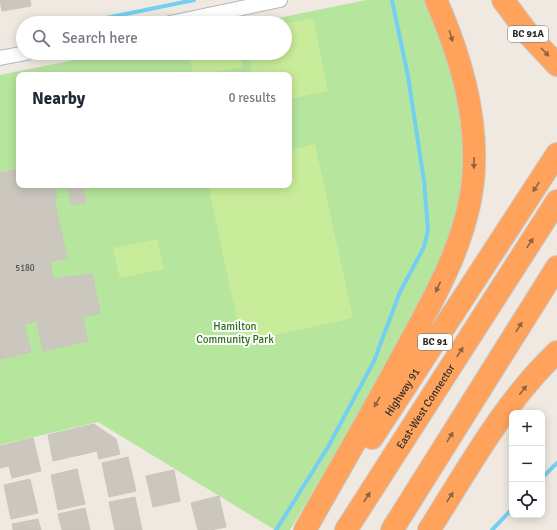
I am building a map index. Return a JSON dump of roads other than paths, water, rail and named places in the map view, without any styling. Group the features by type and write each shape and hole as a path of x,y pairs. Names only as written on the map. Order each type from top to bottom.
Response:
{"highway":[{"path":"305,530 428,309 452,258 467,214 474,167 474,128 469,96 448,28 436,0"},
{"name":"BC 91A","path":"503,0 529,35 557,64"},
{"name":"Highway 91","path":"313,530 557,154"},
{"name":"East-West Connector","path":"346,530 557,201"},
{"path":"392,530 557,267"},
{"path":"429,530 493,430 539,369 557,352"}],"street":[{"path":"203,16 280,0"},
{"path":"0,58 16,55"}],"waterway":[{"path":"116,16 194,0"},
{"path":"276,530 328,447 374,361 400,292 424,247 428,230 424,181 408,76 392,0"},
{"path":"545,475 557,463"},
{"path":"492,530 509,512"}],"park label":[{"name":"Hamilton Community Park","path":"235,332"}]}
